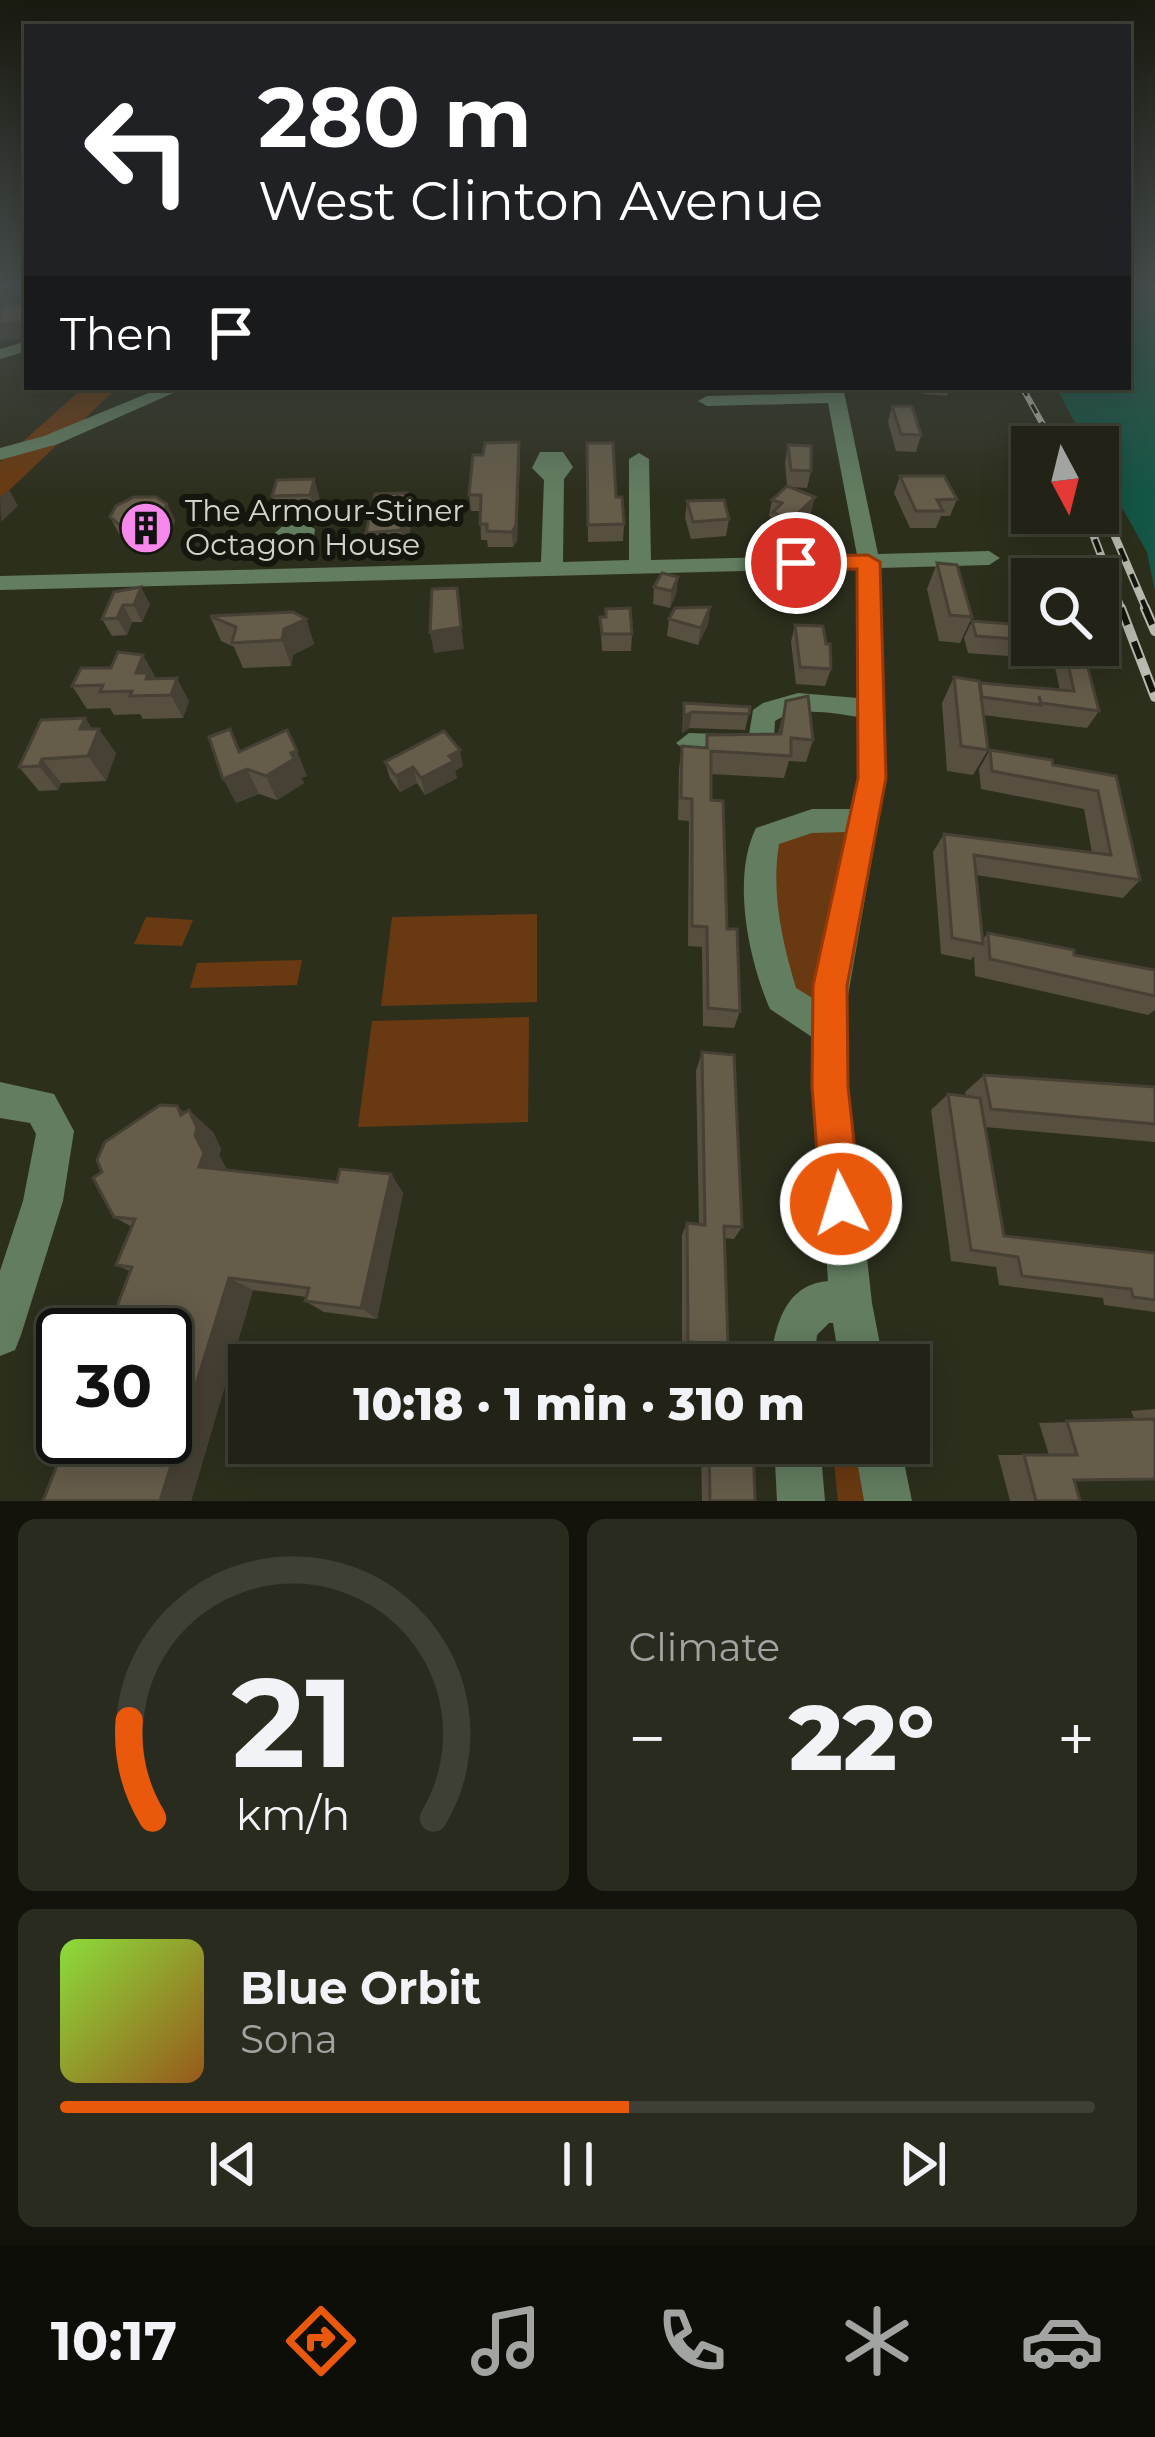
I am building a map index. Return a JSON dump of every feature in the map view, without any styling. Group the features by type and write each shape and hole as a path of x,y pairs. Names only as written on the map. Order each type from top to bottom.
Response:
{"street":[{"path":"0,454 52,440 171,390"},
{"path":"707,401 836,392 868,562 872,778 830,986 830,1087 858,1344"},
{"path":"639,459 640,565"},
{"path":"552,567 554,478"},
{"path":"278,541 292,528 304,529 304,548"},
{"path":"0,583 988,558"},
{"path":"689,743 763,746 762,717 777,708 822,703 871,709"},
{"path":"830,1029 782,998 770,956 759,868 766,837 793,824 831,816 860,821"},
{"path":"0,1335 43,1201 55,1131 40,1107 3,1107"},
{"path":"795,1344 797,1325 821,1302 851,1304"},
{"path":"798,1464 801,1501"},
{"path":"881,1464 888,1501"}],"shaded area":[{"path":"81,390 115,390 0,499 0,462"},
{"path":"848,828 813,996 811,1001 792,998 770,877 778,841 810,830"},
{"path":"537,914 537,1002 381,1006 392,917"},
{"path":"146,917 193,920 182,946 134,944"},
{"path":"302,960 297,985 190,988 197,963"},
{"path":"529,1017 528,1122 358,1127 372,1021"},
{"path":"834,1464 858,1464 864,1501 838,1501"}],"water":[{"path":"1131,355 1155,355 1155,591 1147,552 1119,502 1119,426 1077,426 1058,390 1131,390"}],"building":[{"path":"892,406 912,406 921,435 901,434"},
{"path":"519,442 516,525 512,532 487,531 487,524 480,524 481,495 469,495 473,455 483,455 485,443"},
{"path":"587,443 613,443 616,497 622,497 624,524 588,525"},
{"path":"788,445 811,446 811,471 791,470"},
{"path":"900,476 944,476 957,499 937,500 943,511 916,511"},
{"path":"314,479 310,495 272,496 277,480"},
{"path":"787,486 815,497 791,520 773,512 782,503 772,500"},
{"path":"407,493 401,530 366,533 375,494"},
{"path":"134,497 156,497 167,504 161,516 144,525 121,526 110,517 116,506"},
{"path":"724,500 729,519 693,522 687,501"},
{"path":"937,563 957,565 972,617 950,615"},
{"path":"820,569 823,587 789,591 785,572"},
{"path":"662,573 678,577 672,591 654,587"},
{"path":"141,587 134,605 123,605 117,618 102,619 114,592"},
{"path":"457,588 461,627 430,632 432,589"},
{"path":"710,607 701,628 669,619 675,608"},
{"path":"630,608 632,634 602,634 600,617 606,617 606,609"},
{"path":"293,612 306,619 284,629 282,640 232,643 236,627 210,616"},
{"path":"972,621 1011,624 1011,639 976,636"},
{"path":"795,625 823,626 831,669 800,667"},
{"path":"118,652 143,655 136,673 148,673 146,679 177,678 171,695 130,696 132,691 100,692 103,685 72,686 81,668 111,668"},
{"path":"1068,666 1087,666 1099,711 1041,703 1039,696 1041,705 982,697 980,683 1074,691"},
{"path":"954,677 979,681 988,750 961,746"},
{"path":"808,696 813,740 791,738 791,756 711,751 711,800 723,801 727,929 737,929 740,1011 708,1008 707,927 692,926 692,799 681,798 682,746 707,748 707,735 781,734 786,701"},
{"path":"684,703 750,707 749,714 692,712 684,716"},
{"path":"85,718 80,729 99,729 88,756 42,759 39,766 19,767 41,720"},
{"path":"230,729 239,752 287,730 297,751 291,753 294,759 266,776 247,769 223,779 209,737"},
{"path":"444,731 460,750 449,756 454,761 421,778 413,767 396,776 385,762"},
{"path":"990,750 1116,776 1140,880 974,855 983,944 952,938 944,834 1111,855 1098,791 992,771"},
{"path":"988,933 1155,970 1155,996 990,959"},
{"path":"702,1052 734,1055 742,1227 724,1226 728,1344 688,1342 687,1223 705,1225"},
{"path":"984,1075 1155,1087 1155,1124 991,1109"},
{"path":"948,1094 980,1098 1004,1236 1155,1253 1155,1300 1133,1297 1131,1289 1022,1276 1018,1257 971,1250"},
{"path":"160,1105 177,1106 181,1115 189,1110 197,1128 195,1135 204,1153 199,1167 337,1182 340,1169 391,1174 361,1308 305,1301 309,1288 229,1278 192,1398 192,1308 116,1308 132,1267 116,1265 135,1219 114,1217 93,1178 102,1172 97,1160 105,1142"},
{"path":"1155,1419 1155,1479 1074,1480 1080,1501 1036,1501 1024,1455 1077,1455 1067,1421"},
{"path":"57,1464 171,1464 160,1501 43,1501"},
{"path":"709,1464 754,1464 755,1501 710,1501"}],"railway":[{"path":"1024,390 1044,426"},
{"path":"1093,534 1122,611"},
{"path":"1114,534 1147,611"},
{"path":"1121,608 1155,697"},
{"path":"1145,608 1155,631"}],"place":[{"name":"The Armour-Stiner Octagon House","path":"146,528"}],"route":[{"path":"796,563 868,562 872,778 830,986 830,1087 841,1204"}]}
